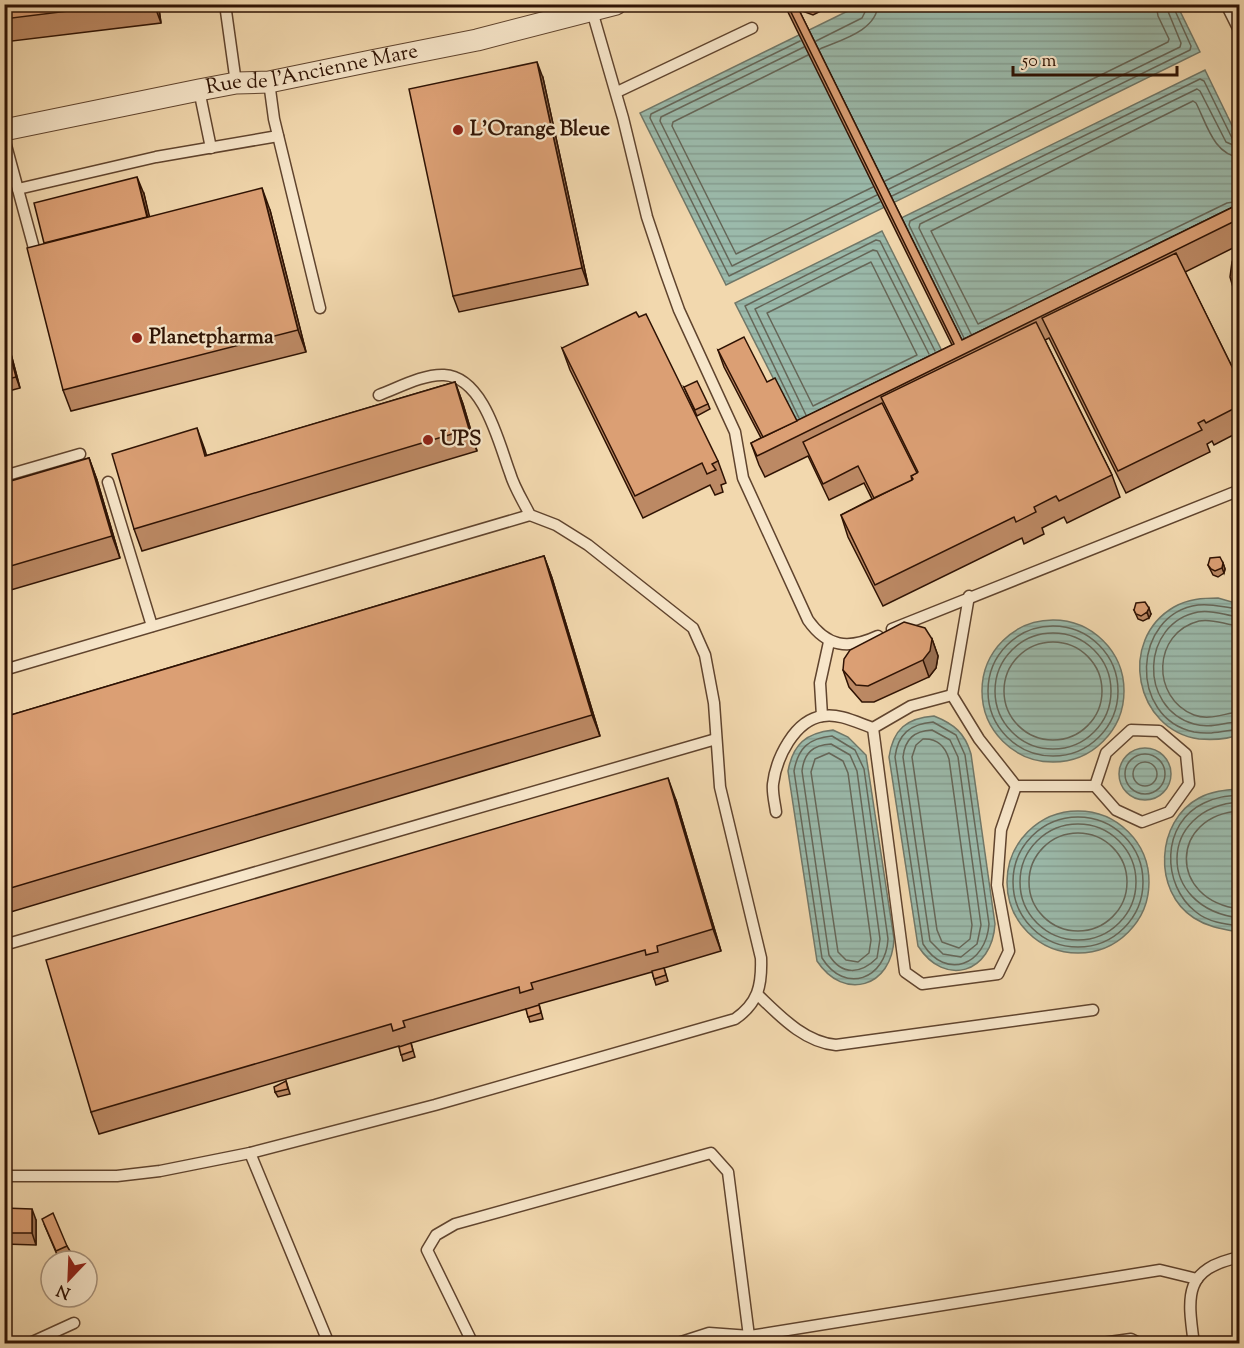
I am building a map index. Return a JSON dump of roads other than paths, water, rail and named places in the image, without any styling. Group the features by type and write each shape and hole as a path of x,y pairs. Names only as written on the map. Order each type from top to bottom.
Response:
{"street":[{"name":"Rue de l'Ancienne Mare","path":"4,130 199,90 236,83 269,82 477,40 608,6"}],"lane":[{"path":"225,4 236,83"},
{"path":"1226,4 1239,32"},
{"path":"608,6 617,92 647,217 679,310 735,432 743,478 808,620 829,642 845,646 863,643 916,617 1239,490"},
{"path":"617,92 752,28"},
{"path":"269,82 278,136 320,308"},
{"path":"199,90 212,147"},
{"path":"18,189 212,147 278,136"},
{"path":"4,138 35,252"},
{"path":"379,395 441,375 452,376 462,381 477,396 490,418 502,446 510,474 530,514"},
{"path":"4,476 80,454"},
{"path":"108,482 152,626"},
{"path":"4,670 530,514 556,525 588,545 693,628 705,655 720,787 761,958 762,981 758,995 748,1010 735,1020 435,1105 249,1153 160,1171 117,1176 4,1176"},
{"path":"969,596 952,695 979,739 1016,786"},
{"path":"822,716 820,683 829,642"},
{"path":"873,728 911,706 952,695"},
{"path":"776,812 773,785 784,747 800,728 822,716 847,718 873,728"},
{"path":"873,728 905,972 922,984 998,974 1009,951 997,885 1001,830 1016,786"},
{"path":"1016,786 1095,786 1116,810 1142,822 1169,812 1189,784 1186,754 1159,731 1131,730 1106,753 1095,786"},
{"path":"4,945 716,739"},
{"path":"758,995 789,1023 814,1040 836,1045 1093,1010"},
{"path":"249,1153 329,1344"},
{"path":"473,1344 427,1250 436,1235 455,1224 711,1153 728,1172 750,1340"},
{"path":"1194,1344 1191,1301 1197,1278 1209,1266 1239,1257"},
{"path":"675,1344 709,1333 750,1340 1160,1270 1197,1278"},
{"path":"28,1344 75,1323"},
{"path":"1095,1344 1131,1339 1141,1344"}],"water":[{"path":"860,5 1177,5 1200,52 726,285 640,113"},
{"path":"1205,70 1239,140 1239,223 966,356 899,219"},
{"path":"882,231 949,365 803,437 735,303"},
{"path":"1218,598 1239,604 1240,734 1219,739 1199,739 1177,732 1160,719 1148,702 1141,682 1140,661 1145,640 1156,622 1174,607 1185,602"},
{"path":"1053,620 1080,625 1103,641 1119,664 1124,691 1119,718 1103,741 1080,757 1053,762 1026,757 1003,741 987,718 982,691 987,664 1003,641 1026,625"},
{"path":"934,716 958,730 966,740 971,754 995,924 992,941 986,954 976,964 966,969 953,970 941,967 929,959 918,946 889,757 894,739 903,727 916,719"},
{"path":"833,730 848,737 866,755 894,939 891,955 885,968 876,978 853,985 840,982 828,974 817,961 788,771 793,754 802,742 815,734"},
{"path":"1145,748 1155,750 1163,756 1169,764 1171,774 1169,784 1163,792 1155,798 1145,800 1135,798 1127,792 1121,784 1119,774 1121,764 1127,756 1135,750"},
{"path":"1239,789 1240,931 1238,932 1205,924 1180,906 1171,891 1166,874 1165,856 1167,839 1174,823 1185,809 1199,798 1209,794"},
{"path":"1078,811 1105,816 1128,832 1144,855 1149,882 1144,909 1128,932 1105,948 1078,953 1051,948 1028,932 1012,909 1007,882 1012,855 1028,832 1051,816"}],"place":[{"name":"L'Orange Bleue","path":"458,130"},
{"name":"Planetpharma","path":"137,338"},
{"name":"UPS","path":"428,440"}]}
